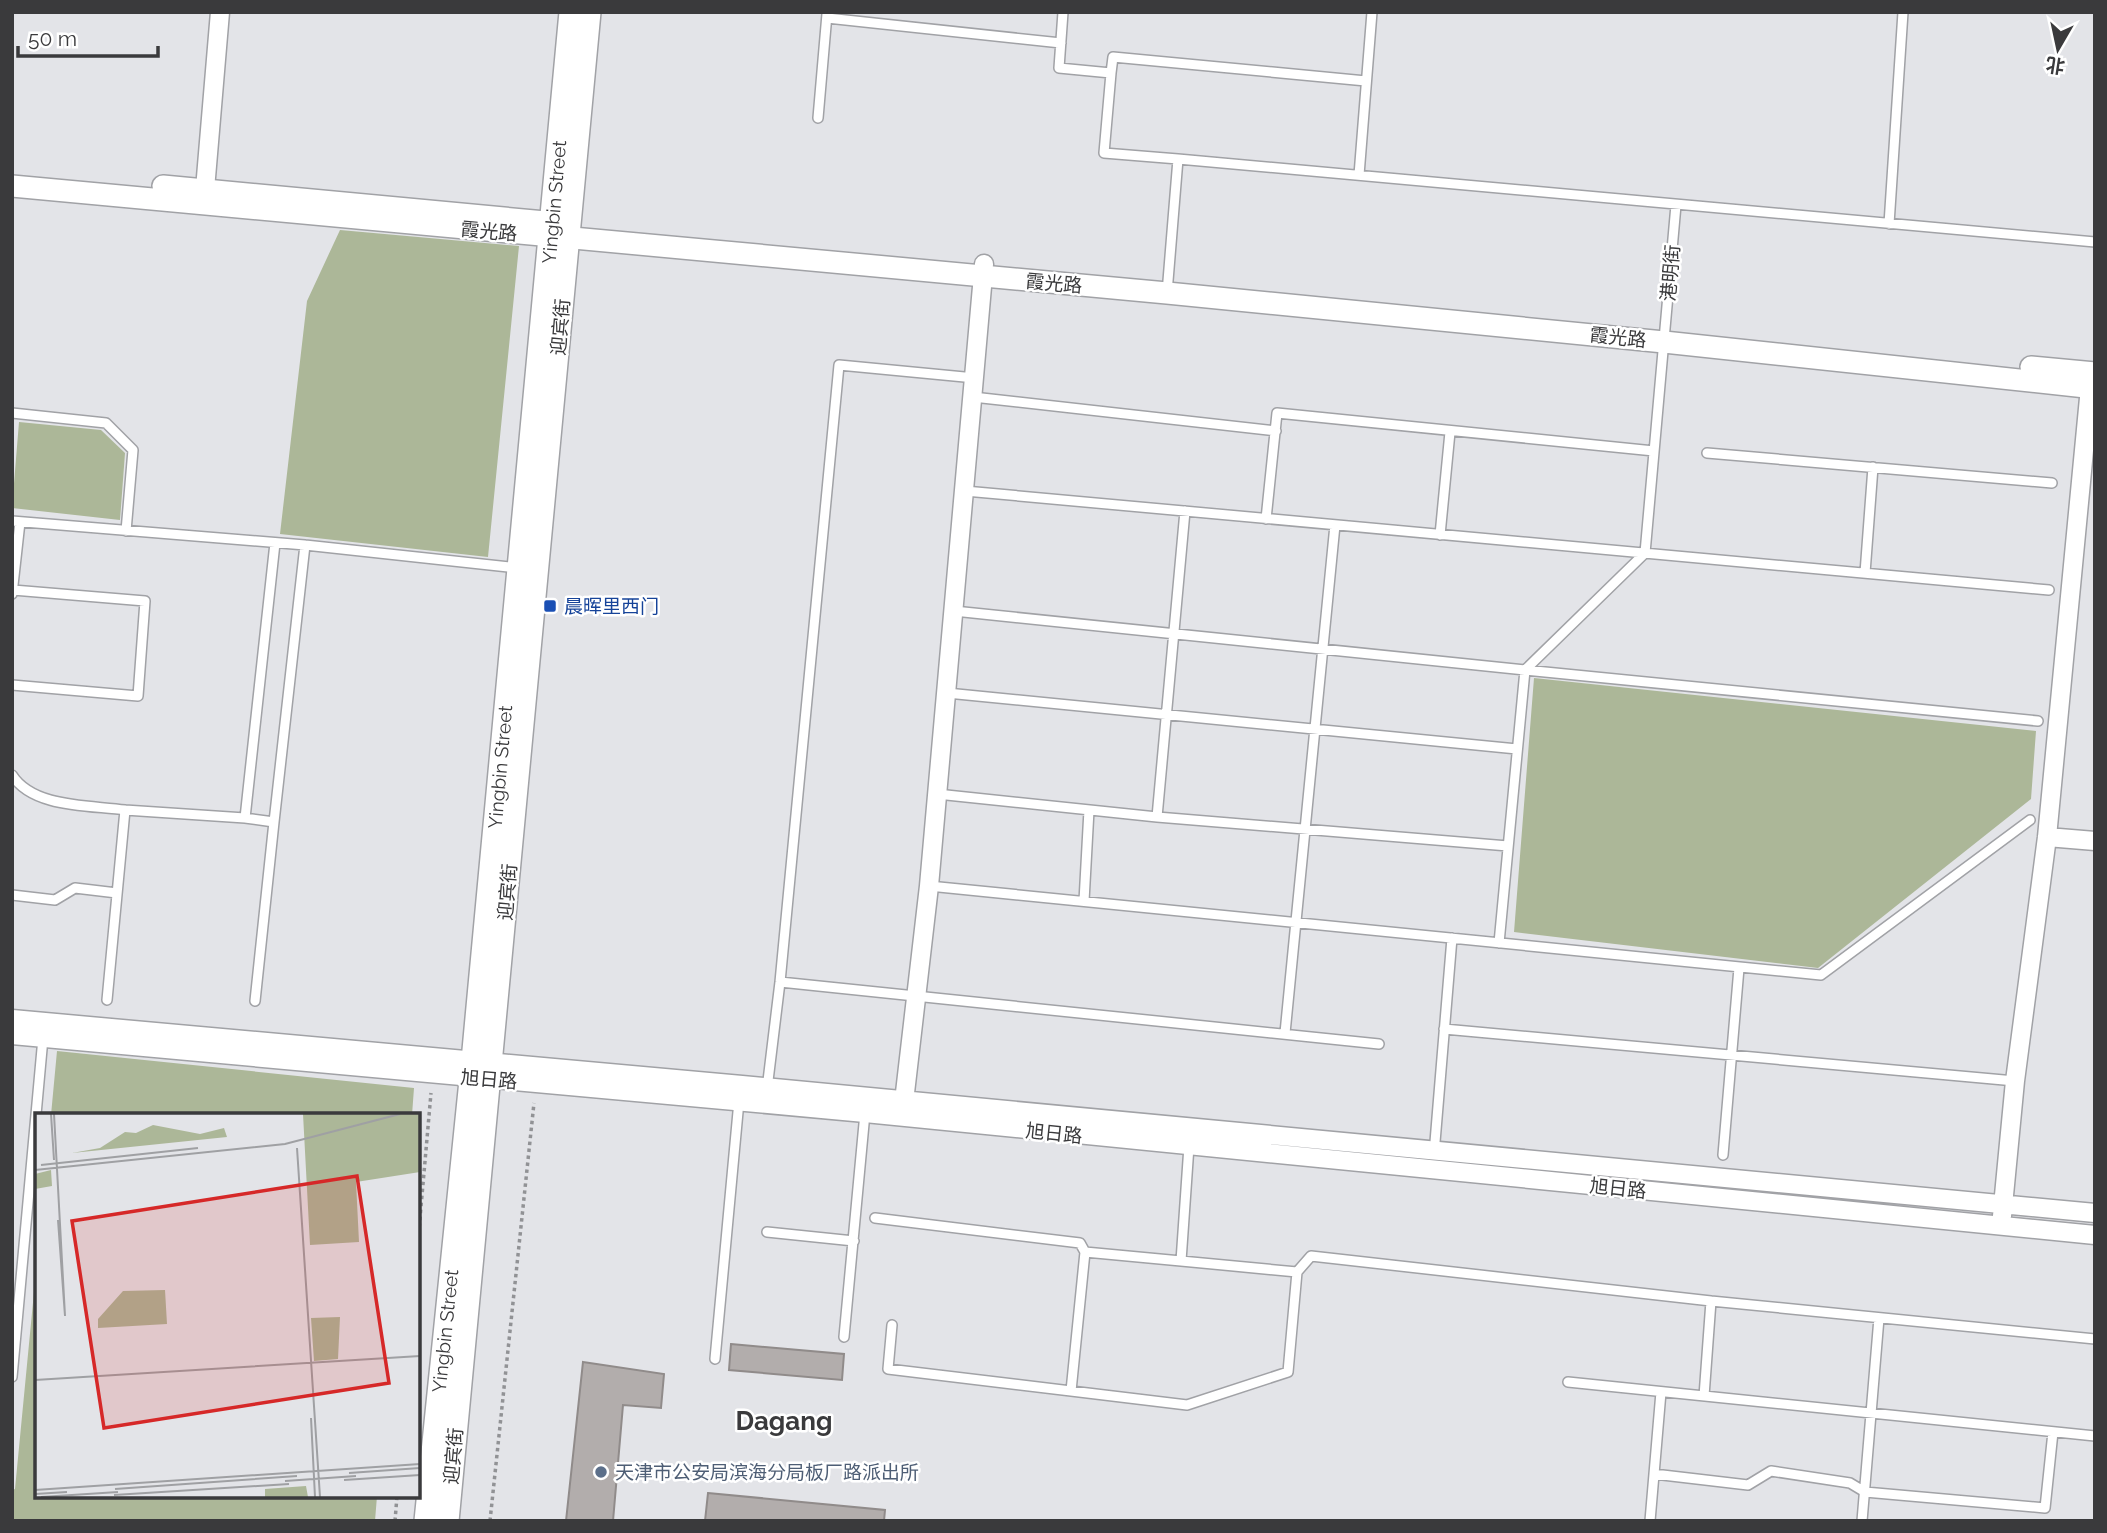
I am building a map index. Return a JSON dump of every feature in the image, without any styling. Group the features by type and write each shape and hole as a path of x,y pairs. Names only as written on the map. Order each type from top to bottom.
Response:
{"main road":[{"name":"Yingbin Street","path":"426,1521 481,1070 518,568 560,230 571,12"},
{"name":"迎宾街","path":"447,1521 481,1070 560,230 590,12"}],"street":[{"path":"204,197 220,12"},
{"name":"霞光路","path":"12,172 204,197 1167,287 2093,380"},
{"name":"霞光路","path":"12,187 204,197"},
{"path":"903,1109 929,886 983,270"},
{"path":"2001,1226 2015,1081 2046,837 2093,380"},
{"path":"2046,837 2095,841"},
{"name":"旭日路","path":"12,1019 44,1030 1433,1160 2095,1213"},
{"name":"旭日路","path":"12,1035 44,1030"},
{"name":"旭日路","path":"903,1109 1189,1146 1433,1160 2095,1235"}],"lane":[{"path":"1063,12 1059,68 1111,73"},
{"path":"1359,175 1371,12"},
{"path":"1889,224 1903,12"},
{"path":"818,118 827,15 1061,43"},
{"path":"1366,81 1113,57 1104,153 2095,242"},
{"path":"1167,287 1178,159"},
{"name":"港明街","path":"1645,554 1676,205"},
{"path":"766,1096 780,982 839,365 975,378"},
{"path":"973,397 1276,430"},
{"path":"12,413 106,423 133,450 126,531"},
{"path":"1266,519 1278,413 1654,451"},
{"path":"1440,535 1450,432"},
{"path":"1707,453 2052,483"},
{"path":"1865,573 1873,467"},
{"path":"965,491 2049,590"},
{"path":"1157,817 1185,511"},
{"path":"12,685 138,696 145,601 12,592 16,521 305,545 518,568"},
{"path":"1285,1033 1325,649 1335,525"},
{"path":"245,818 275,543"},
{"path":"255,1001 305,545"},
{"path":"1499,943 1525,670 1645,554"},
{"path":"954,611 2038,721"},
{"path":"947,693 1517,749"},
{"path":"12,775 18,784 43,800 125,810 274,822"},
{"path":"937,794 1157,817 1508,846"},
{"path":"107,1000 125,810"},
{"path":"1084,901 1089,810"},
{"path":"929,886 1821,975 2029,820"},
{"path":"12,895 55,900 75,888 117,893"},
{"path":"1433,1160 1452,938"},
{"path":"1723,1155 1739,968"},
{"path":"780,982 1379,1044"},
{"path":"1444,1029 2015,1081"},
{"path":"36,1113 44,1030"},
{"path":"715,1359 740,1094"},
{"path":"844,1337 866,1105"},
{"path":"12,1377 35,1128"},
{"path":"1181,1261 1189,1146"},
{"path":"876,1218 1080,1242 1085,1252 1071,1391"},
{"path":"767,1232 853,1241"},
{"path":"1085,1252 1297,1272"},
{"path":"892,1325 888,1369 1187,1405 1288,1372 1297,1272 1311,1256 1711,1301 2095,1339"},
{"path":"1704,1396 1711,1301"},
{"path":"1862,1521 1879,1318"},
{"path":"1568,1382 2095,1436"},
{"path":"1650,1521 1661,1392"},
{"path":"1654,1474 1748,1485 1771,1471 1850,1483 1865,1492 2045,1508 2053,1432"}],"path":[{"path":"420,1218 431,1093"},
{"path":"490,1521 534,1103"},
{"path":"395,1521 397,1498"}],"green space":[{"path":"340,230 519,246 488,557 280,534 307,301"},
{"path":"19,422 101,430 125,453 120,520 12,508"},
{"path":"1534,678 2036,731 2031,799 1818,968 1514,932"},
{"path":"57,1051 414,1088 412,1113 51,1113"},
{"path":"35,1282 35,1498 377,1498 375,1521 12,1521 12,1490 15,1489"}],"building":[{"path":"731,1344 844,1354 842,1380 729,1370"},
{"path":"583,1362 664,1374 661,1408 623,1405 613,1521 566,1521"},
{"path":"708,1493 885,1510 884,1521 705,1521"}],"place":[{"name":"晨晖里西门","path":"550,606"},
{"name":"天津市公安局滨海分局板厂路派出所","path":"601,1472"}],"district":[{"name":"Dagang","path":"784,1421"}]}
